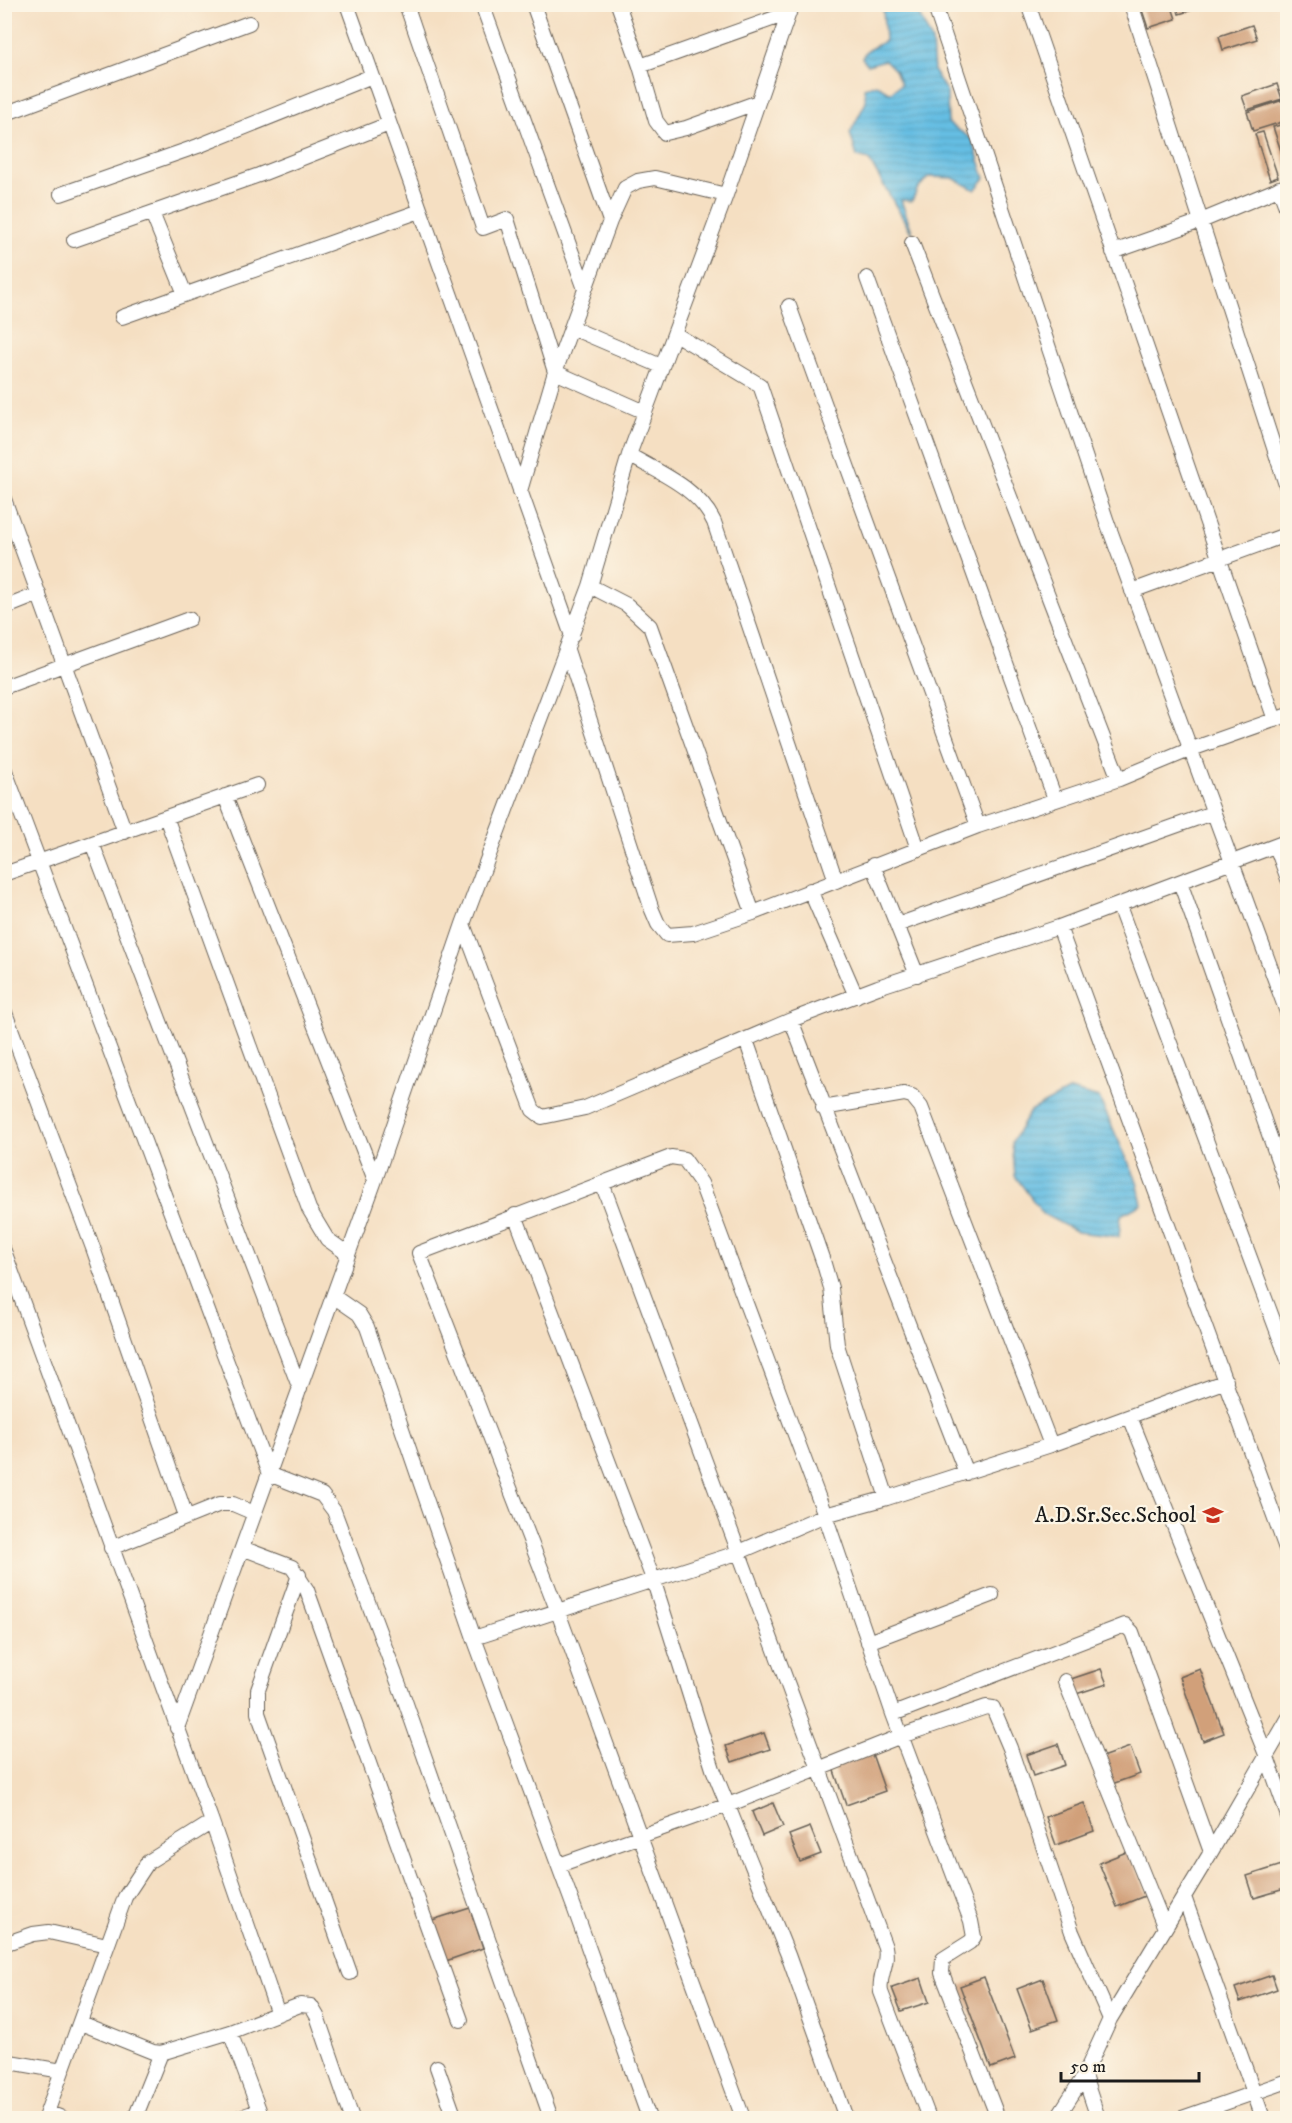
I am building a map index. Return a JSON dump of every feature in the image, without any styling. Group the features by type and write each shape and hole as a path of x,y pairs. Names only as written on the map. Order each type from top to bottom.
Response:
{"street":[{"path":"347,4 572,636"},
{"path":"406,4 483,228 507,219 555,372 645,412"},
{"path":"483,4 585,289"},
{"path":"532,4 610,221"},
{"path":"618,4 656,121 665,133 686,128 758,102"},
{"path":"934,4 1132,591 1287,1015"},
{"path":"567,650 658,924 667,935 680,935 753,913 978,826 1119,779 1189,750 1281,718 1220,558 1028,4"},
{"path":"1131,4 1287,490"},
{"path":"640,66 791,9"},
{"path":"177,1728 375,1180 463,924 590,586 629,455 726,195 791,9"},
{"path":"4,114 249,23"},
{"path":"61,194 198,146 372,76"},
{"path":"74,240 389,124"},
{"path":"520,491 555,372 610,221 625,188 638,181 655,178 726,195"},
{"path":"1113,252 1201,221 1283,186 1287,212"},
{"path":"122,317 420,211"},
{"path":"152,213 184,294"},
{"path":"912,243 1119,779"},
{"path":"867,278 1055,799"},
{"path":"789,306 978,826"},
{"path":"572,328 661,366"},
{"path":"675,334 760,385 918,849"},
{"path":"629,455 686,488 706,506 710,514 836,881"},
{"path":"4,499 125,832"},
{"path":"1132,591 1287,534"},
{"path":"590,586 627,605 650,626 753,913"},
{"path":"4,608 39,594"},
{"path":"4,687 189,619"},
{"path":"4,768 269,1474 322,1495 334,1511 404,1698 551,2118"},
{"path":"4,874 258,785"},
{"path":"225,796 375,1180"},
{"path":"897,925 1212,813"},
{"path":"166,817 309,1209 327,1239 348,1254"},
{"path":"92,843 300,1389"},
{"path":"463,924 533,1110 542,1117 585,1108 791,1020 1119,906 1282,844 1287,879"},
{"path":"873,865 917,975"},
{"path":"1180,882 1287,1188"},
{"path":"810,890 856,996"},
{"path":"1119,906 1287,1360"},
{"path":"1059,927 1287,1554"},
{"path":"4,1010 93,1248 186,1516"},
{"path":"791,1020 823,1108 966,1473"},
{"path":"746,1040 824,1264 831,1288 837,1345 887,1498"},
{"path":"823,1108 904,1094 912,1096 921,1107 1051,1445"},
{"path":"743,2118 558,1612 419,1253 671,1157 684,1159 701,1183 825,1515 900,1736 971,1921 974,1937 943,1959 942,1973 998,2118"},
{"path":"602,1183 885,1947 887,1964 880,1984 881,1992 929,2118"},
{"path":"515,1215 653,1579 713,1769 788,1955 846,2118"},
{"path":"4,1251 212,1822 278,2014"},
{"path":"333,1296 359,1314 367,1327 474,1638 559,1865 649,2118"},
{"path":"474,1638 738,1553 825,1515 887,1498 1051,1445 1226,1381"},
{"path":"1130,1417 1267,1756 1287,1816"},
{"path":"111,1548 186,1516 227,1503 254,1514"},
{"path":"1281,1535 1287,1521"},
{"path":"242,1548 291,1567 308,1590 461,2020"},
{"path":"299,1575 258,1690 258,1713 350,1973"},
{"path":"868,1642 992,1595"},
{"path":"893,1714 1125,1625 1132,1632 1211,1852"},
{"path":"1065,1681 1165,1928"},
{"path":"559,1865 728,1805 900,1736 986,1707 993,1708 1010,1748 1072,1932 1110,2019"},
{"path":"1057,2118 1084,2076 1110,2019 1184,1898 1287,1719"},
{"path":"62,2118 46,2115 81,2023 124,1898 148,1862 212,1822"},
{"path":"1184,1898 1263,2118"},
{"path":"4,1944 33,1934 49,1932 107,1945"},
{"path":"81,2023 153,2052 161,2053 230,2032 306,2004 315,2010 352,2118"},
{"path":"230,2032 260,2114 237,2118"},
{"path":"135,2118 161,2053"},
{"path":"4,2061 62,2071"},
{"path":"437,2067 455,2118"},
{"path":"1084,2076 1098,2118"},
{"path":"1182,2118 1218,2112 1254,2092 1287,2081"}],"water":[{"path":"885,5 909,5 917,10 932,41 934,72 947,92 948,123 972,139 985,178 975,190 953,178 929,177 918,188 912,201 901,200 914,237 869,160 857,157 850,133 866,102 864,88 876,84 890,93 901,84 895,70 885,60 868,65 862,58 866,51 885,41 883,8"},
{"path":"1070,1090 1099,1098 1137,1181 1142,1204 1121,1215 1119,1237 1077,1232 1043,1214 1015,1176 1012,1142 1030,1111"}],"building":[{"path":"1140,4 1171,4 1176,19 1148,28"},
{"path":"1176,4 1197,4 1199,8 1179,14"},
{"path":"1252,25 1257,39 1223,50 1219,36"},
{"path":"1277,84 1282,99 1247,110 1242,96"},
{"path":"1283,100 1288,120 1253,131 1247,112"},
{"path":"1288,123 1288,169 1287,169 1273,127"},
{"path":"1263,132 1278,177 1270,180 1255,134"},
{"path":"1101,1669 1107,1684 1076,1694 1071,1679"},
{"path":"1200,1669 1224,1733 1203,1741 1180,1677"},
{"path":"764,1733 770,1749 732,1762 726,1746"},
{"path":"1058,1744 1065,1765 1033,1776 1026,1755"},
{"path":"1130,1747 1140,1774 1109,1785 1099,1758"},
{"path":"872,1754 885,1791 846,1805 833,1768"},
{"path":"773,1803 783,1827 762,1836 752,1812"},
{"path":"1084,1803 1094,1831 1056,1845 1046,1817"},
{"path":"810,1827 821,1854 800,1862 789,1835"},
{"path":"1129,1851 1147,1895 1117,1907 1099,1863"},
{"path":"1288,1863 1288,1888 1254,1898 1247,1876"},
{"path":"470,1908 483,1948 443,1962 429,1921"},
{"path":"1272,1975 1277,1989 1240,2002 1235,1988"},
{"path":"984,1977 1015,2059 991,2068 960,1986"},
{"path":"921,1978 929,2002 901,2011 892,1988"},
{"path":"1043,1979 1058,2020 1032,2029 1017,1989"}],"place":[{"name":"A.D.Sr.Sec.School","path":"1213,1515"}]}
